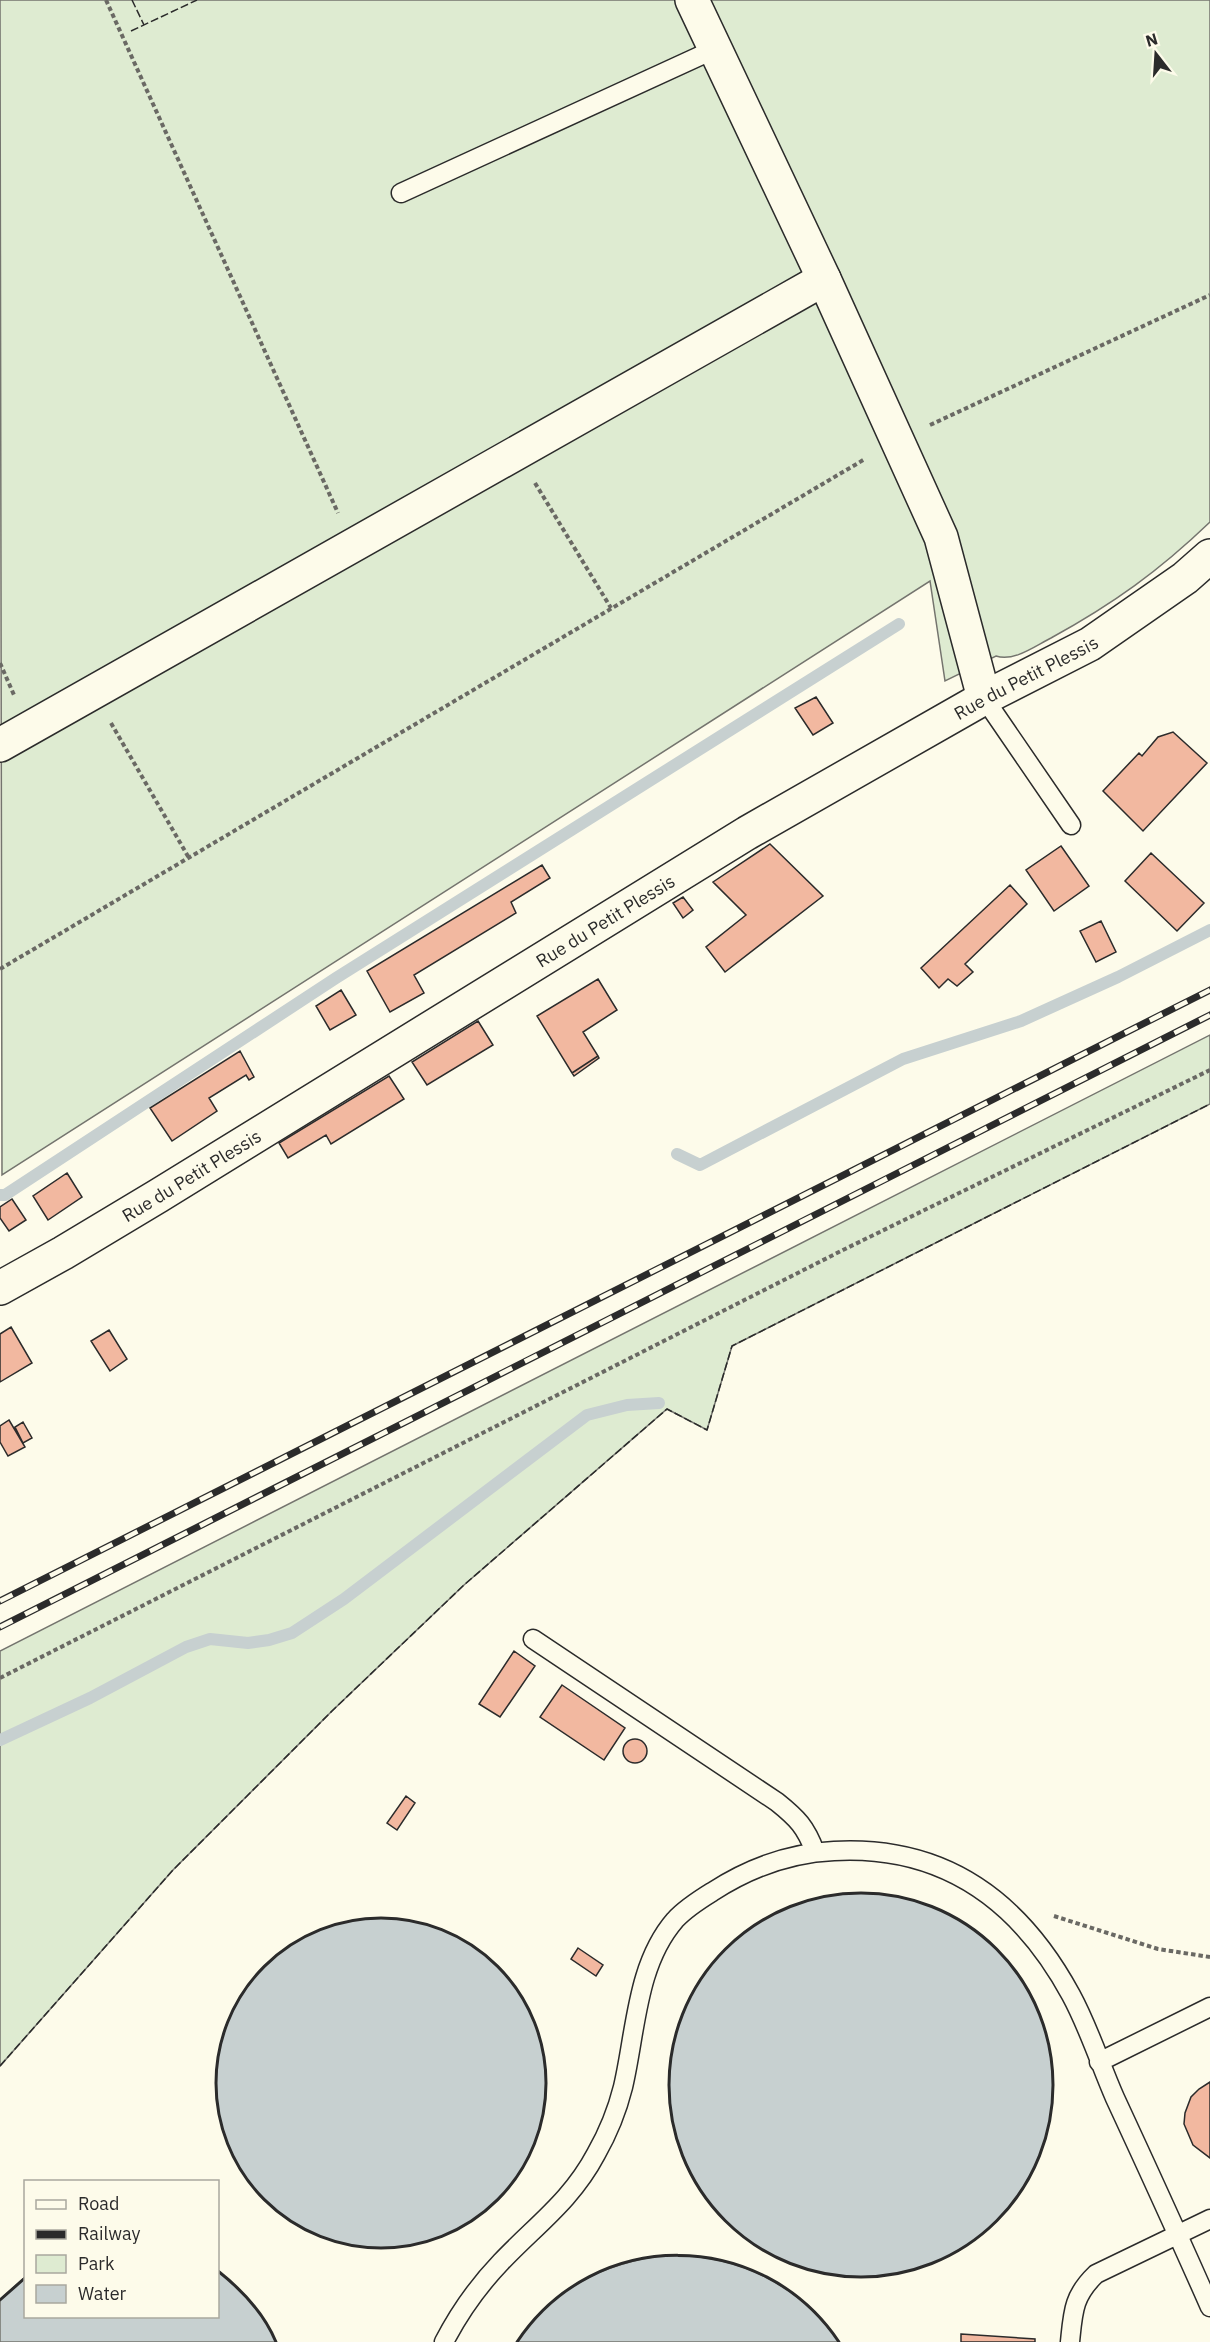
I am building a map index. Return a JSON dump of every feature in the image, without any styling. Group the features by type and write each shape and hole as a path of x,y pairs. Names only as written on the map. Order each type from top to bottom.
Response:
{"street":[{"path":"692,0 824,279 941,537 984,698"},
{"path":"0,745 824,279"},
{"name":"Rue du Petit Plessis","path":"0,1288 158,1196 747,833 984,698 1090,644 1185,578 1210,556"}],"lane":[{"path":"401,193 715,49"},
{"path":"984,698 1071,825"},
{"path":"533,1639 777,1802 795,1816 808,1832 815,1852"},
{"path":"444,2342 475,2294 501,2262 550,2217 577,2185 595,2156 612,2122 622,2091 638,2003 650,1965 660,1942 676,1919 736,1876 779,1859 815,1852 856,1850 900,1855 939,1867 970,1882 998,1901 1018,1919 1055,1967 1082,2016 1099,2062 1210,2307"},
{"path":"1099,2062 1210,2007"},
{"path":"1070,2342 1074,2305 1083,2286 1096,2274 1210,2219"}],"path":[{"path":"106,0 352,546"},
{"path":"0,969 898,440 1210,295"},
{"path":"517,452 611,608"},
{"path":"94,692 189,858"},
{"path":"0,1678 843,1250 1210,1070"},
{"path":"1053,1916 1158,1949 1210,1957"}],"green space":[{"path":"0,0 1210,0 1210,522 1154,571 1074,625 1024,652 1010,657 996,656 945,681 930,581 2,1175"},
{"path":"1210,1035 1210,1104 732,1346 707,1430 667,1409 464,1585 332,1711 173,1870 0,2066 0,1651"}],"water":[{"path":"861,1893 898,1897 934,1908 968,1925 997,1949 1021,1978 1045,2029 1053,2085 1049,2122 1038,2158 1021,2192 997,2221 968,2245 917,2269 861,2277 824,2273 788,2262 754,2245 725,2221 701,2192 677,2141 669,2085 673,2048 684,2012 701,1978 725,1949 754,1925 805,1901"},
{"path":"381,1918 429,1925 459,1938 486,1956 508,1978 526,2005 539,2035 546,2083 539,2131 526,2161 508,2188 486,2210 459,2228 429,2241 381,2248 333,2241 303,2228 276,2210 254,2188 236,2161 223,2131 216,2083 223,2035 236,2005 254,1978 276,1956 303,1938 333,1925"},
{"path":"666,2255 717,2260 764,2276 805,2303 839,2342 517,2342 547,2307 581,2281 621,2264"},
{"path":"219,2272 252,2303 276,2342 0,2342 0,2300 24,2278 24,2318 219,2318"}],"building":[{"path":"816,697 833,723 813,735 795,708"},
{"path":"1173,732 1207,763 1143,831 1103,791 1139,753 1142,756 1158,737"},
{"path":"770,844 823,896 725,972 706,947 746,915 713,882"},
{"path":"1061,846 1089,886 1054,911 1026,870"},
{"path":"1151,853 1204,903 1177,931 1125,881"},
{"path":"542,865 550,878 511,902 516,913 414,975 424,993 390,1012 367,971"},
{"path":"1010,885 1027,904 965,964 973,972 957,986 948,979 939,988 921,968"},
{"path":"683,897 693,910 683,918 673,903"},
{"path":"1101,921 1116,952 1096,962 1080,931"},
{"path":"598,979 617,1010 583,1032 598,1056 572,1073 537,1016"},
{"path":"341,990 356,1015 330,1030 316,1006"},
{"path":"478,1021 493,1045 427,1085 412,1062"},
{"path":"240,1051 254,1077 249,1080 246,1075 209,1098 217,1111 172,1141 150,1108"},
{"path":"598,1056 599,1058 574,1076 572,1073"},
{"path":"389,1076 404,1099 331,1144 326,1135 288,1158 279,1143"},
{"path":"67,1173 82,1197 48,1220 33,1196"},
{"path":"12,1199 26,1220 9,1231 0,1218 0,1207"},
{"path":"11,1327 32,1363 0,1382 0,1334"},
{"path":"109,1330 127,1359 110,1371 91,1341"},
{"path":"9,1420 25,1447 8,1456 0,1442 0,1426"},
{"path":"23,1422 32,1438 23,1443 15,1427"},
{"path":"514,1651 535,1666 500,1717 479,1704"},
{"path":"562,1685 625,1728 604,1760 540,1717"},
{"path":"635,1739 644,1742 647,1751 644,1760 635,1763 626,1760 623,1751 626,1742"},
{"path":"406,1796 415,1803 397,1830 387,1823"},
{"path":"578,1948 603,1965 596,1976 571,1959"},
{"path":"1210,2082 1210,2158 1193,2145 1184,2124 1191,2097"},
{"path":"961,2334 1035,2339 1035,2342 961,2342"}],"waterway":[{"path":"0,1195 5,1195 336,978 899,624"},
{"path":"677,1154 700,1165 903,1059 1021,1021 1118,977 1210,930"},
{"path":"0,1740 90,1698 186,1647 210,1639 248,1643 292,1633 344,1599 587,1415 627,1405 659,1403"}],"railway":[{"path":"0,1601 1210,990"},
{"path":"0,1627 1210,1015"}],"fence":[{"path":"132,0 144,25"},
{"path":"131,31 197,0"},
{"path":"0,2066 173,1870 332,1711 464,1585 667,1409 707,1430 732,1346 1210,1104"}],"wall":[{"path":"861,1893 898,1897 934,1908 968,1925 997,1949 1021,1978 1045,2029 1053,2085 1049,2122 1038,2158 1021,2192 997,2221 968,2245 917,2269 861,2277 824,2273 788,2262 754,2245 725,2221 701,2192 677,2141 669,2085 673,2048 684,2012 701,1978 725,1949 754,1925 805,1901 861,1893"},
{"path":"381,1918 429,1925 459,1938 486,1956 508,1978 526,2005 539,2035 546,2083 539,2131 526,2161 508,2188 486,2210 459,2228 429,2241 381,2248 333,2241 303,2228 276,2210 254,2188 236,2161 223,2131 216,2083 223,2035 236,2005 254,1978 276,1956 303,1938 333,1925 381,1918"},
{"path":"517,2342 550,2304 589,2277 632,2261 678,2255 724,2261 767,2277 806,2304 839,2342"},
{"path":"219,2272 252,2303 276,2342"},
{"path":"0,2300 24,2279"}]}
